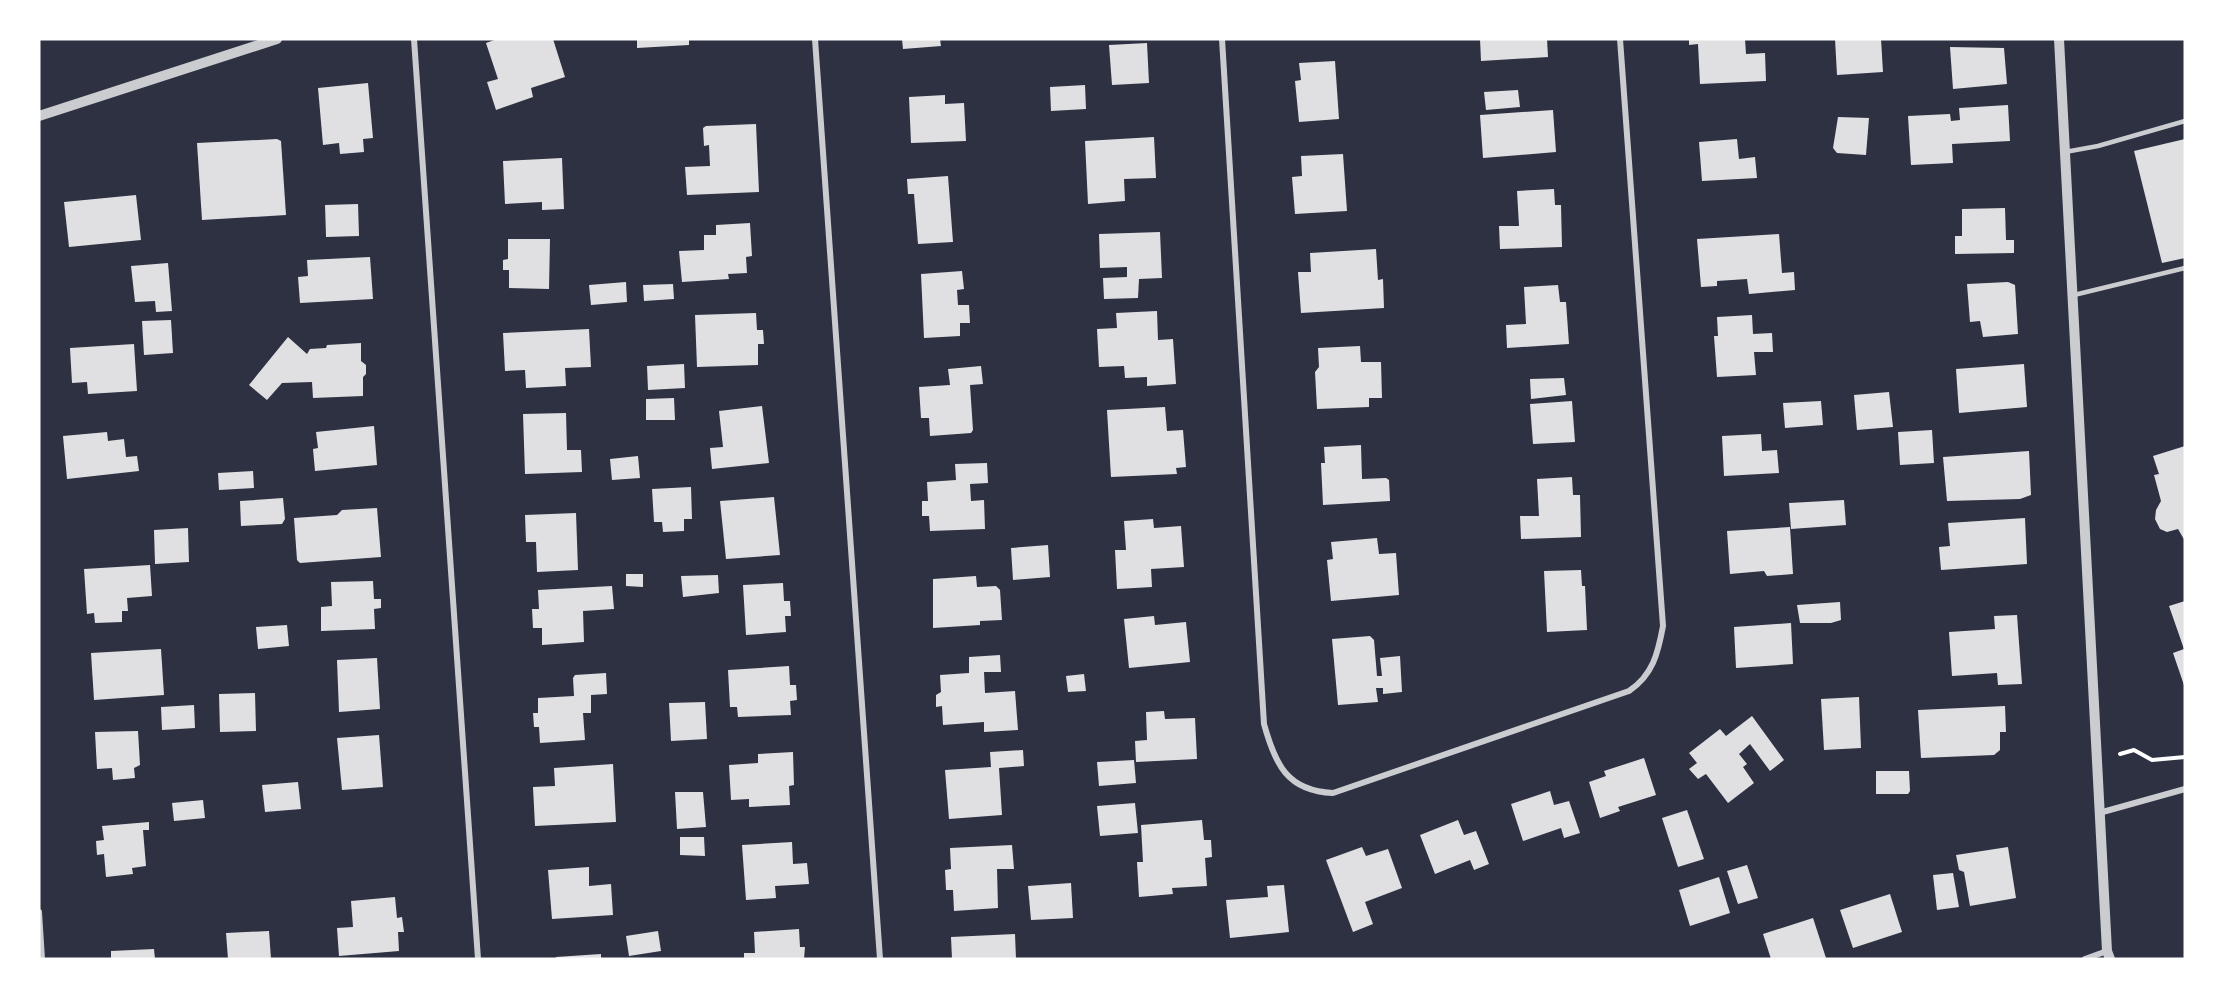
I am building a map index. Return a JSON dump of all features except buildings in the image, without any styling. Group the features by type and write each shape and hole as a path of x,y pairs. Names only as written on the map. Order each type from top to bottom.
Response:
{"street":[{"path":"39,116 277,39"},
{"path":"414,39 478,959"},
{"path":"816,39 880,959"},
{"path":"1222,39 1264,724 1272,751 1282,769 1293,782 1313,792 1333,793 1629,691 1642,682 1652,668 1663,626 1620,39"},
{"path":"2059,39 2108,955 2085,959"},
{"path":"2099,813 2185,789"},
{"path":"39,912 42,959"}],"lane":[{"path":"2065,152 2098,146 2185,121"},
{"path":"2072,296 2185,268"}],"path":[{"path":"2096,762 2134,750 2152,760 2185,757"}]}
